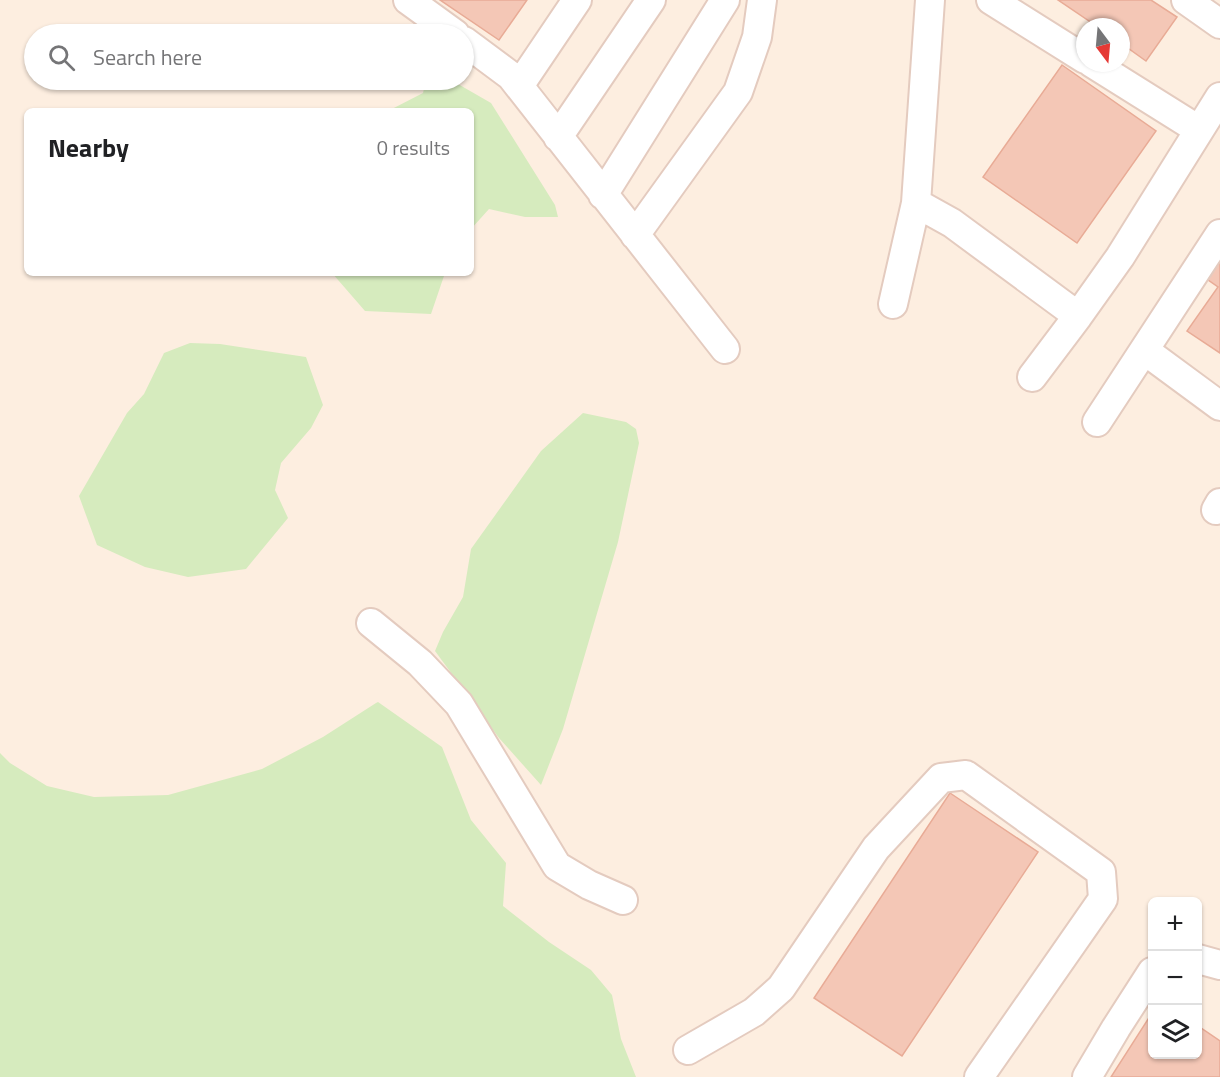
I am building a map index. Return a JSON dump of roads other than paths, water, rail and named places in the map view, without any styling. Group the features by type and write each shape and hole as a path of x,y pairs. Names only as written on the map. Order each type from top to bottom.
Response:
{"lane":[{"path":"408,0 441,24"},
{"path":"519,86 577,0"},
{"path":"558,137 651,0"},
{"path":"603,195 725,0"},
{"path":"635,235 738,92 756,37 762,0"},
{"path":"893,304 916,203 930,0"},
{"path":"991,0 1076,53"},
{"path":"1186,0 1220,24"},
{"path":"474,48 511,76 725,349"},
{"path":"1106,72 1199,130"},
{"path":"1032,377 1120,257 1220,97"},
{"path":"916,203 952,223 1078,316"},
{"path":"1096,422 1220,234"},
{"path":"1144,350 1220,406"},
{"path":"371,623 420,663 459,704 557,866 589,885 623,900"},
{"path":"688,1050 754,1012 782,988 876,848 941,778 966,775 1101,872 1103,899 979,1077"},
{"path":"1202,960 1220,965"},
{"path":"1087,1077 1148,978"}]}
